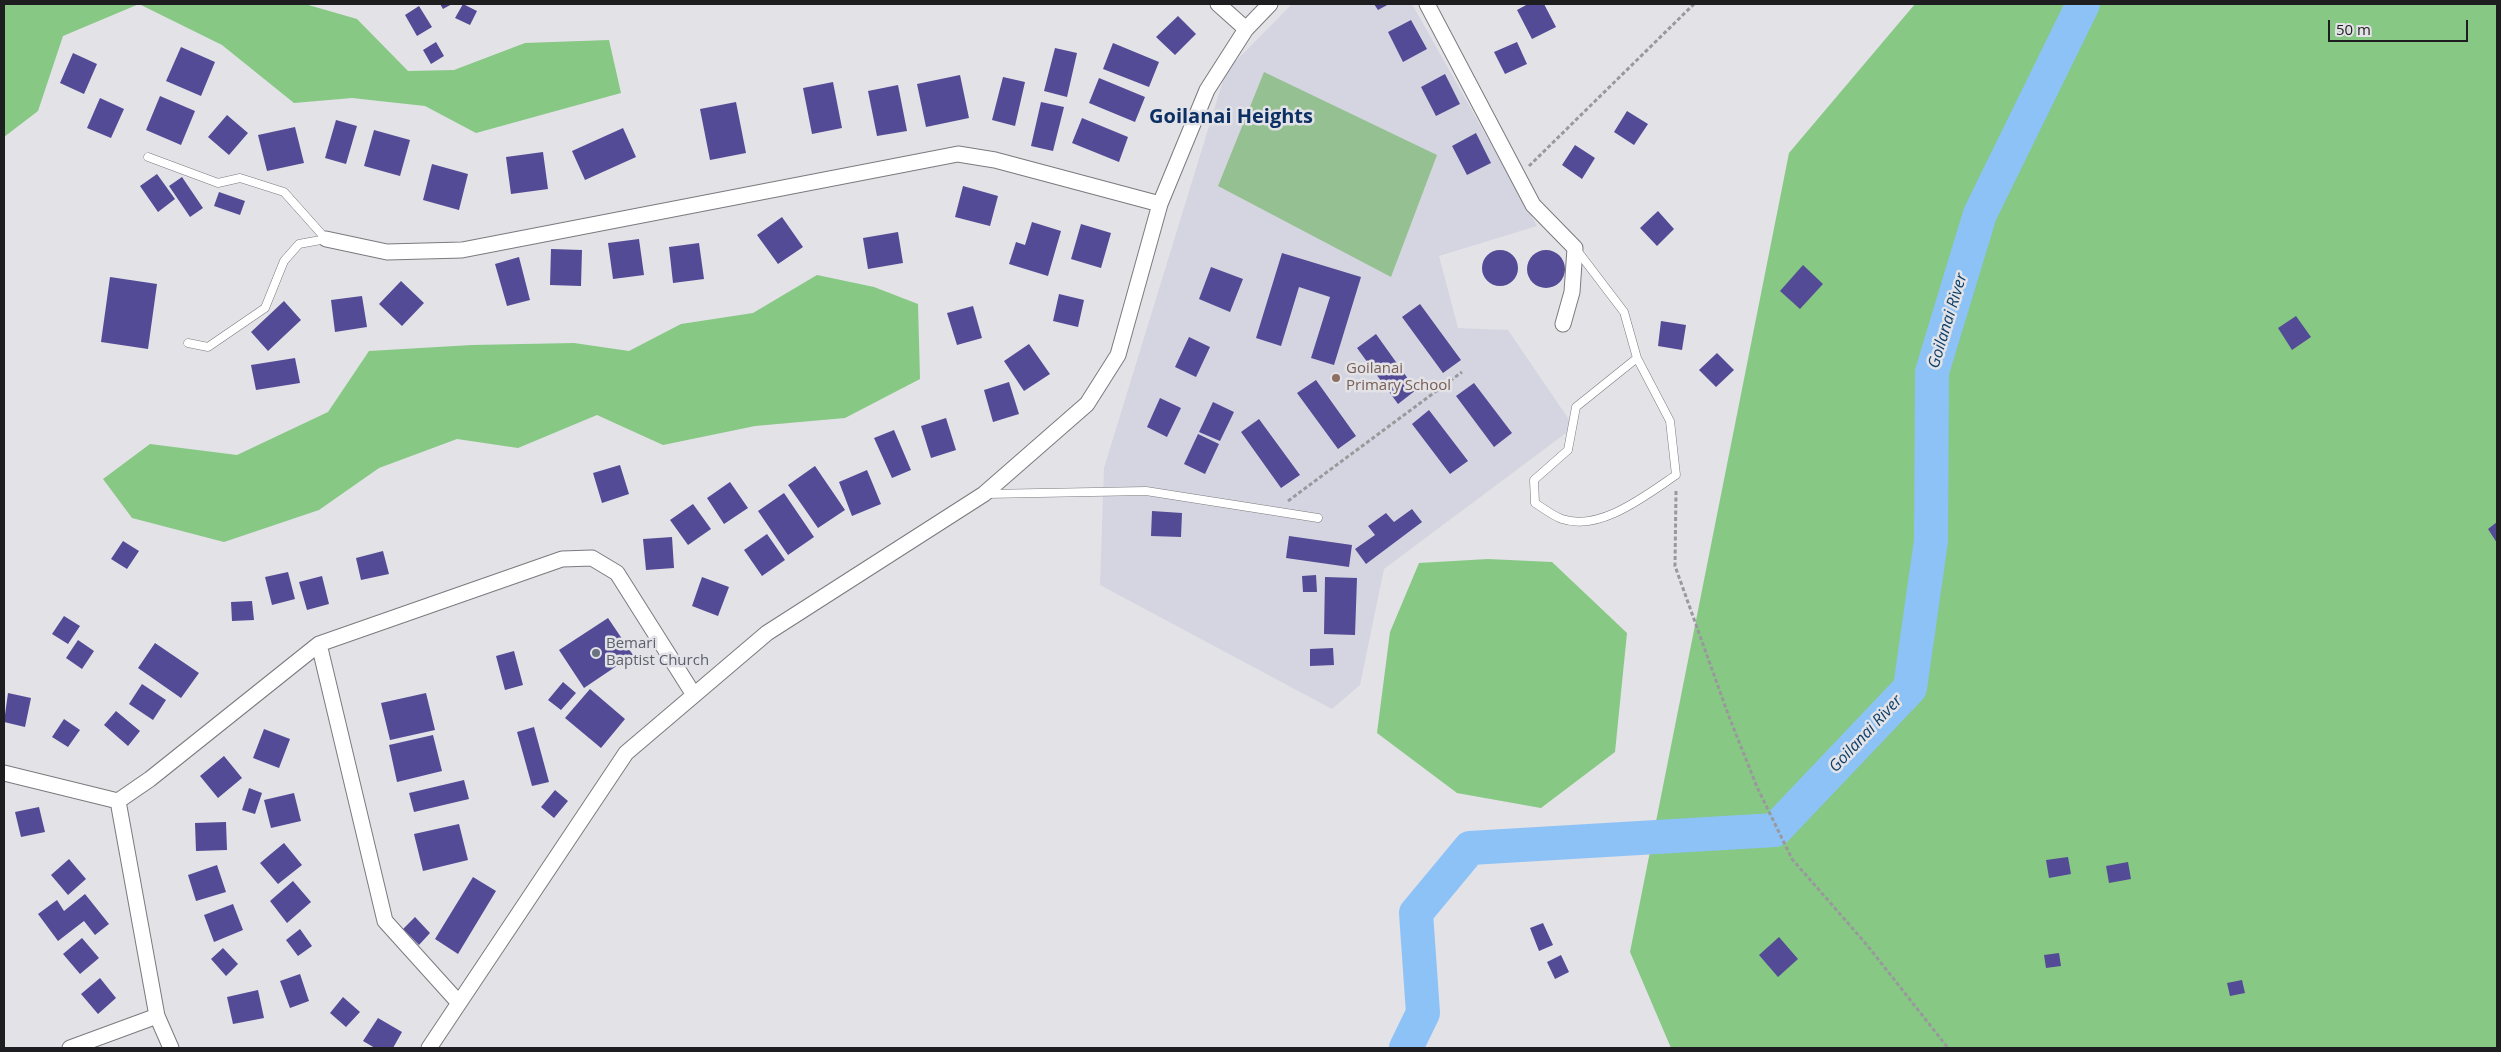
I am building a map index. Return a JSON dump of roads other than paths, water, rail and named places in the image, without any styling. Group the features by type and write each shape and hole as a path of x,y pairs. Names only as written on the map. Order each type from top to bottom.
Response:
{"street":[{"path":"1218,4 1246,29"},
{"path":"429,1048 626,753 767,633 984,494 1087,404 1118,354 1160,204 1206,90 1246,29 1270,4"},
{"path":"1427,4 1533,204 1575,248 1572,292 1563,324"},
{"path":"326,239 387,252 462,250 958,154 995,160 1160,204"},
{"path":"4,773 118,801 150,780 319,644 562,559 592,558 617,573 694,695"},
{"path":"319,644 385,922 459,1004"},
{"path":"118,801 157,1016 171,1048"},
{"path":"70,1048 157,1016"}],"lane":[{"path":"148,157 218,183 240,178 284,192 326,239"},
{"path":"188,343 208,347 265,308 284,262 299,244 326,239"},
{"path":"1575,248 1624,312 1637,358 1670,421 1676,475 1630,505 1590,522 1562,519 1535,503 1534,480 1568,450 1576,407 1637,358"},
{"path":"984,494 1146,491 1318,518"}],"waterway":[{"name":"Goilanai River","path":"1406,1048 1423,1013 1416,913 1470,848 1775,830 1910,688 1931,541 1932,372 1980,214 2083,4"}],"place":[{"name":"Goilanai Primary School","path":"1336,378"},
{"name":"Bemari Baptist Church","path":"596,653"}],"district":[{"name":"Goilanai Heights","path":"1231,117"}]}
